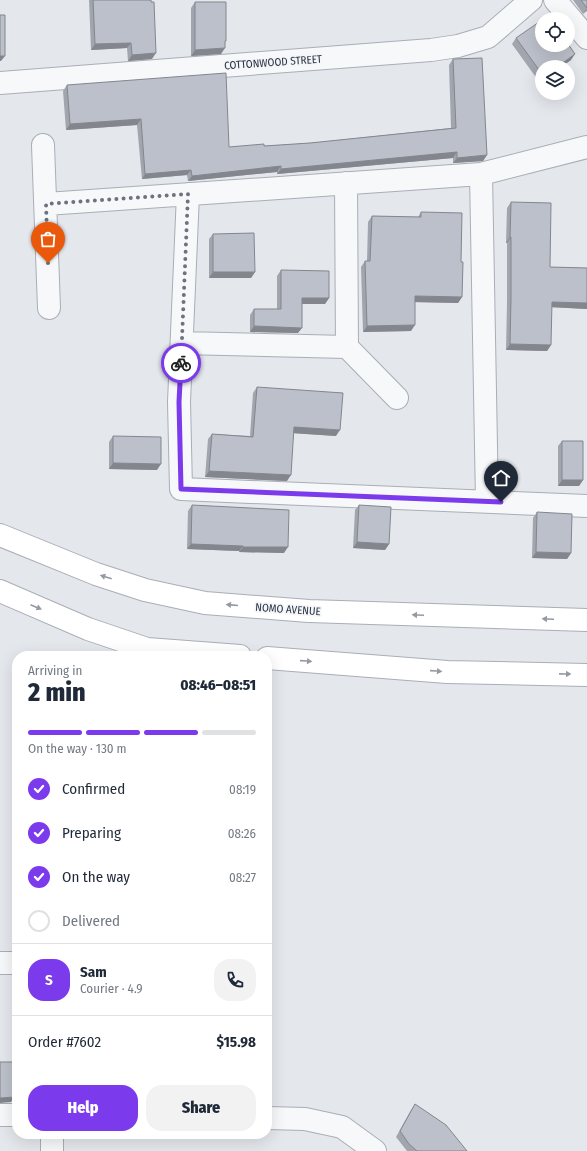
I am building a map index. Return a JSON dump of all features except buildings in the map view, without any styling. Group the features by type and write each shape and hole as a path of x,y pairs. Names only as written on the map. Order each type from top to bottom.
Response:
{"main road":[{"name":"NOMO AVENUE","path":"0,535 96,574 144,590 205,603 309,611 587,620"},
{"path":"0,592 88,629 147,649 174,651"},
{"path":"272,658 447,672 587,675"}],"street":[{"name":"COTTONWOOD STREET","path":"0,83 431,50 458,46 488,37 531,0"},
{"path":"555,0 587,38"},
{"path":"43,145 49,308"},
{"path":"46,204 481,174 587,146"},
{"path":"481,174 487,501"},
{"path":"346,183 348,347 398,398"},
{"path":"188,194 179,402 181,489 587,506"},
{"path":"182,343 348,347"},
{"path":"0,963 12,963"},
{"path":"0,1115 12,1115"},
{"path":"272,1118 305,1119 342,1127 375,1151"},
{"path":"52,1139 52,1151"}],"way so far":[{"path":"48,263 46,204 188,194 181,363"}],"route":[{"path":"181,363 179,402 181,489 501,502"}]}
